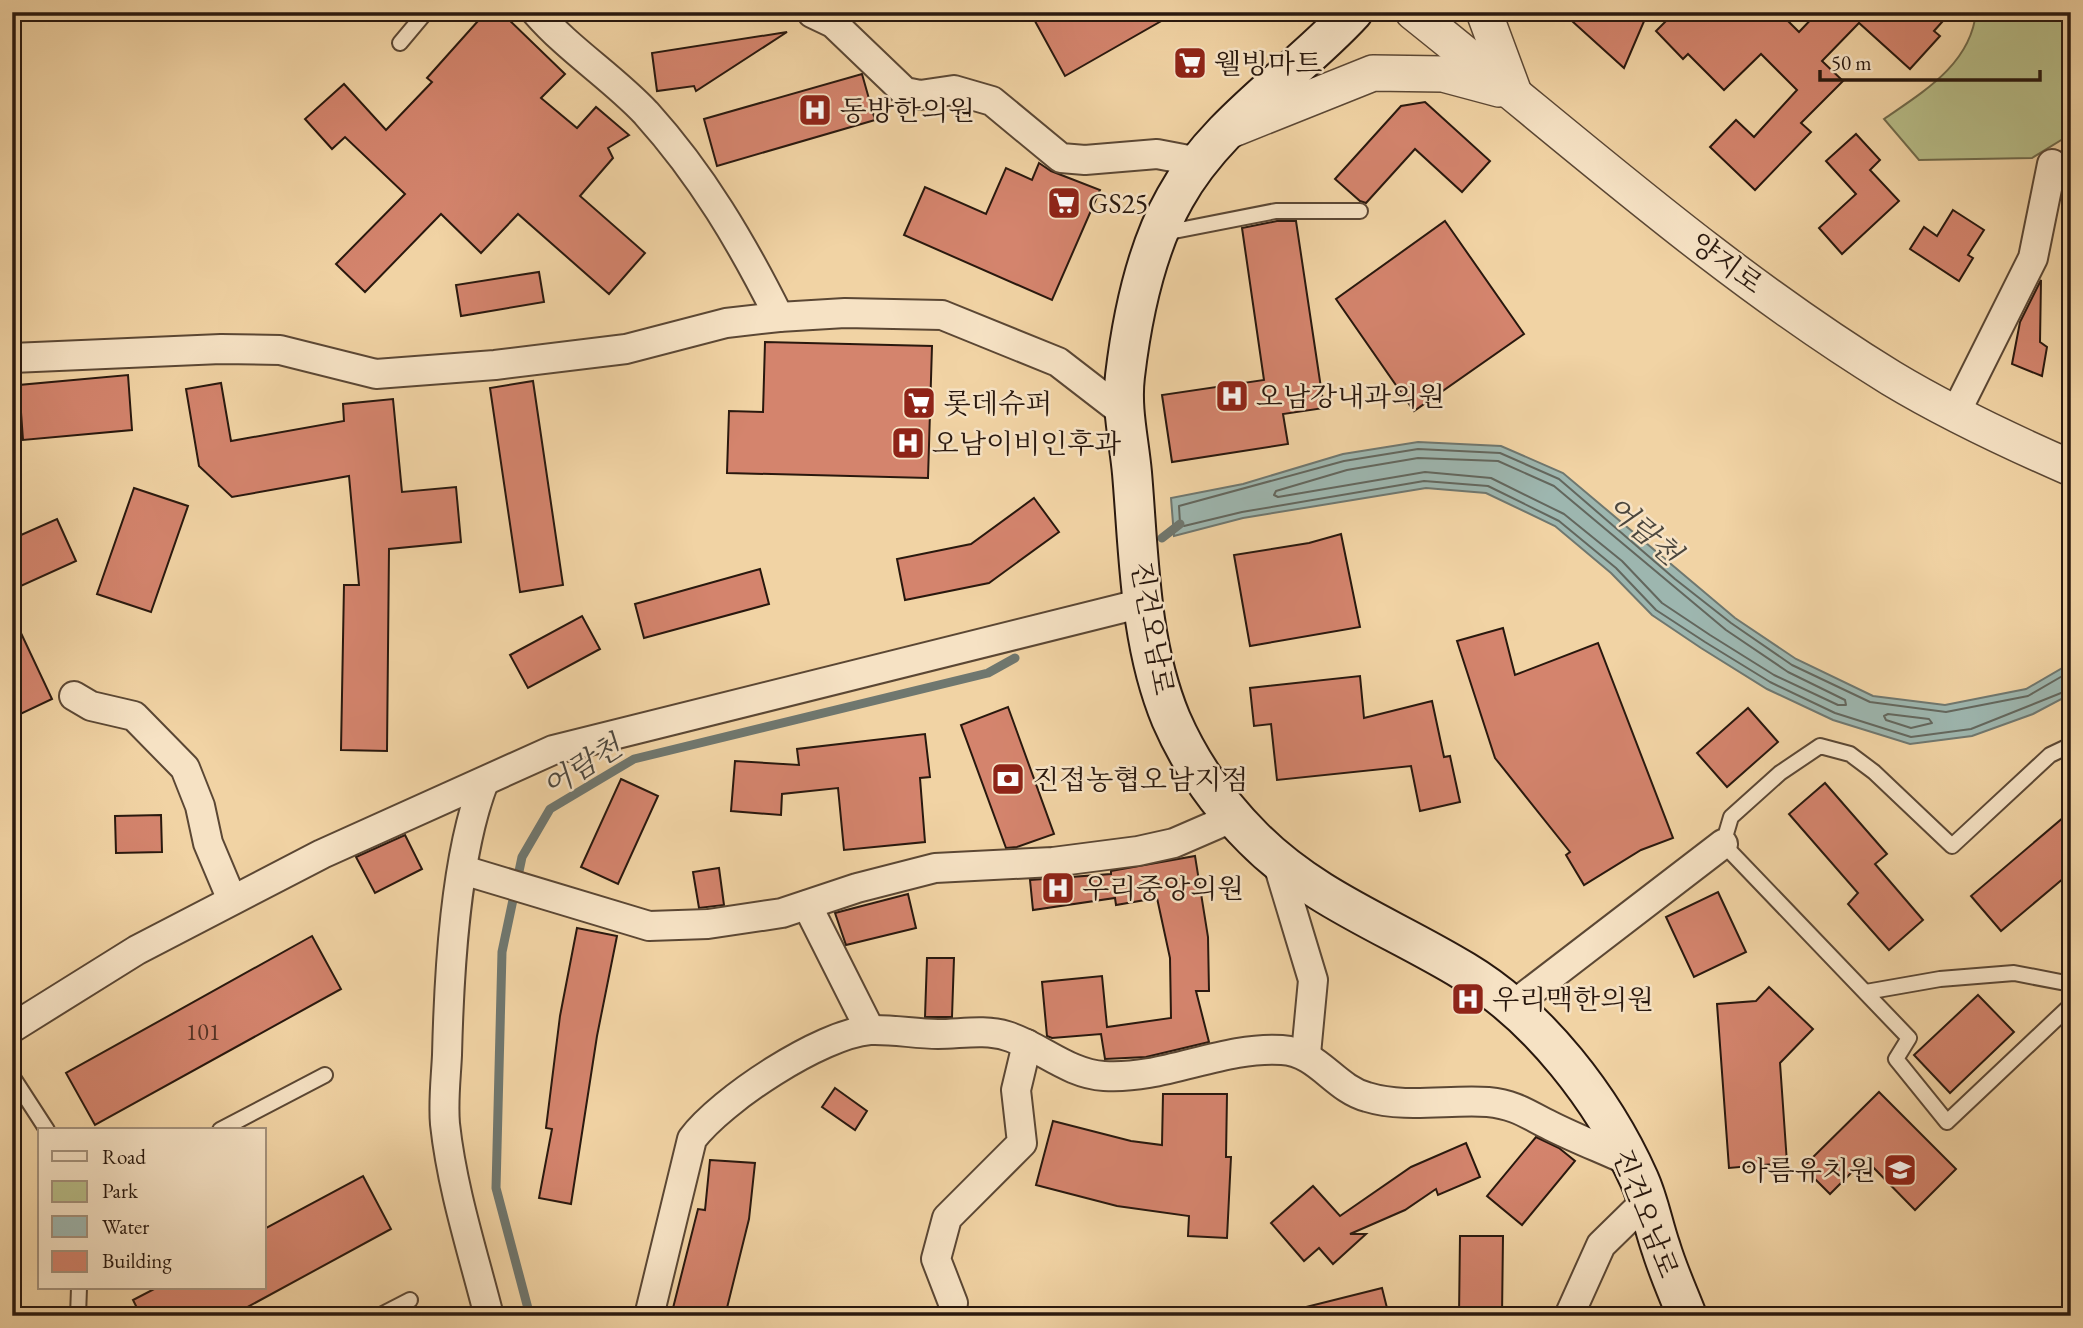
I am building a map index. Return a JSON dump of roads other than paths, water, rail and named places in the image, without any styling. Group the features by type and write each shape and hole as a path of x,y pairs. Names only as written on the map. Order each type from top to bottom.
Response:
{"main road":[{"name":"진건오남로","path":"1353,12 1199,162 1174,198 1147,266 1125,378 1124,413 1143,603 1159,686 1172,721 1208,787 1277,861 1330,899 1466,972 1512,1006 1547,1041 1584,1087 1629,1161 1647,1200 1662,1252 1687,1316"}],"street":[{"path":"536,12 644,111 671,143 709,191 739,238 779,317"},
{"name":"양지로","path":"1413,12 1699,244 1880,370 1955,414 2071,468"},
{"path":"1484,12 1514,93"},
{"path":"812,13 833,23 905,92 920,95 954,90 992,101 1061,158 1085,160 1157,154 1199,162"},
{"path":"1228,131 1373,73 1443,74 1514,93"},
{"path":"1955,414 2033,258 2052,164"},
{"path":"12,358 222,349 281,350 376,374 495,365 626,349 726,323 779,317 845,313 942,315 1058,362 1124,413"},
{"path":"12,1028 61,994 232,900 322,854 553,750 1143,603"},
{"path":"74,696 91,706 134,716 185,768 200,806 208,843 232,900"},
{"path":"484,782 471,813 463,870 448,1010 445,1122 455,1181 489,1316"},
{"path":"463,870 649,926 708,924 782,913 935,868 1054,862 1138,851 1174,843 1234,817"},
{"path":"1512,1006 1723,844"},
{"path":"1277,861 1313,980 1306,1054"},
{"path":"807,905 870,1030"},
{"path":"649,1316 692,1139 707,1119 729,1101 814,1049 849,1034 870,1030 939,1034 974,1031 1005,1035 1077,1070 1103,1076 1132,1075 1251,1052 1281,1050 1306,1054 1349,1091 1370,1098 1404,1102 1488,1102 1521,1108 1549,1125 1629,1161"},
{"path":"953,1303 936,1259 947,1218 1022,1143 1016,1090 1027,1044"},
{"path":"1569,1316 1601,1245 1647,1200"}],"lane":[{"path":"400,43 426,12"},
{"path":"1159,234 1276,211 1360,211"},
{"path":"2071,745 2050,755 1952,846 1874,772 1850,754 1821,746 1780,773 1731,817 1723,844 1909,1038 1896,1059 1947,1122 2071,1005"},
{"path":"1866,992 1940,979 2014,973 2071,984"},
{"path":"224,1128 325,1075"},
{"path":"12,1076 46,1128"},
{"path":"78,1316 79,1290"},
{"path":"379,1316 410,1300"}],"water":[{"path":"1418,442 1501,446 1563,473 1735,618 1796,659 1873,696 1945,705 2026,689 2071,663 2071,694 2033,714 1972,736 1910,744 1833,720 1767,689 1701,648 1652,615 1611,573 1555,526 1486,493 1426,488 1243,518 1174,536 1171,498 1243,484 1343,454"}],"waterway":[{"name":"어람천","path":"1162,538 1180,524"},
{"name":"어람천","path":"530,1316 496,1188 502,952 522,857 550,809 634,759 988,673 1015,658"}],"place":[{"name":"웰빙마트","path":"1190,63"},
{"name":"동방한의원","path":"815,110"},
{"name":"GS25","path":"1064,203"},
{"name":"오남강내과의원","path":"1232,396"},
{"name":"롯데슈퍼","path":"919,403"},
{"name":"오남이비인후과","path":"908,443"},
{"name":"진접농협오남지점","path":"1008,779"},
{"name":"우리중앙의원","path":"1058,888"},
{"name":"우리맥한의원","path":"1468,999"},
{"name":"아름유치원","path":"1900,1170"}]}
